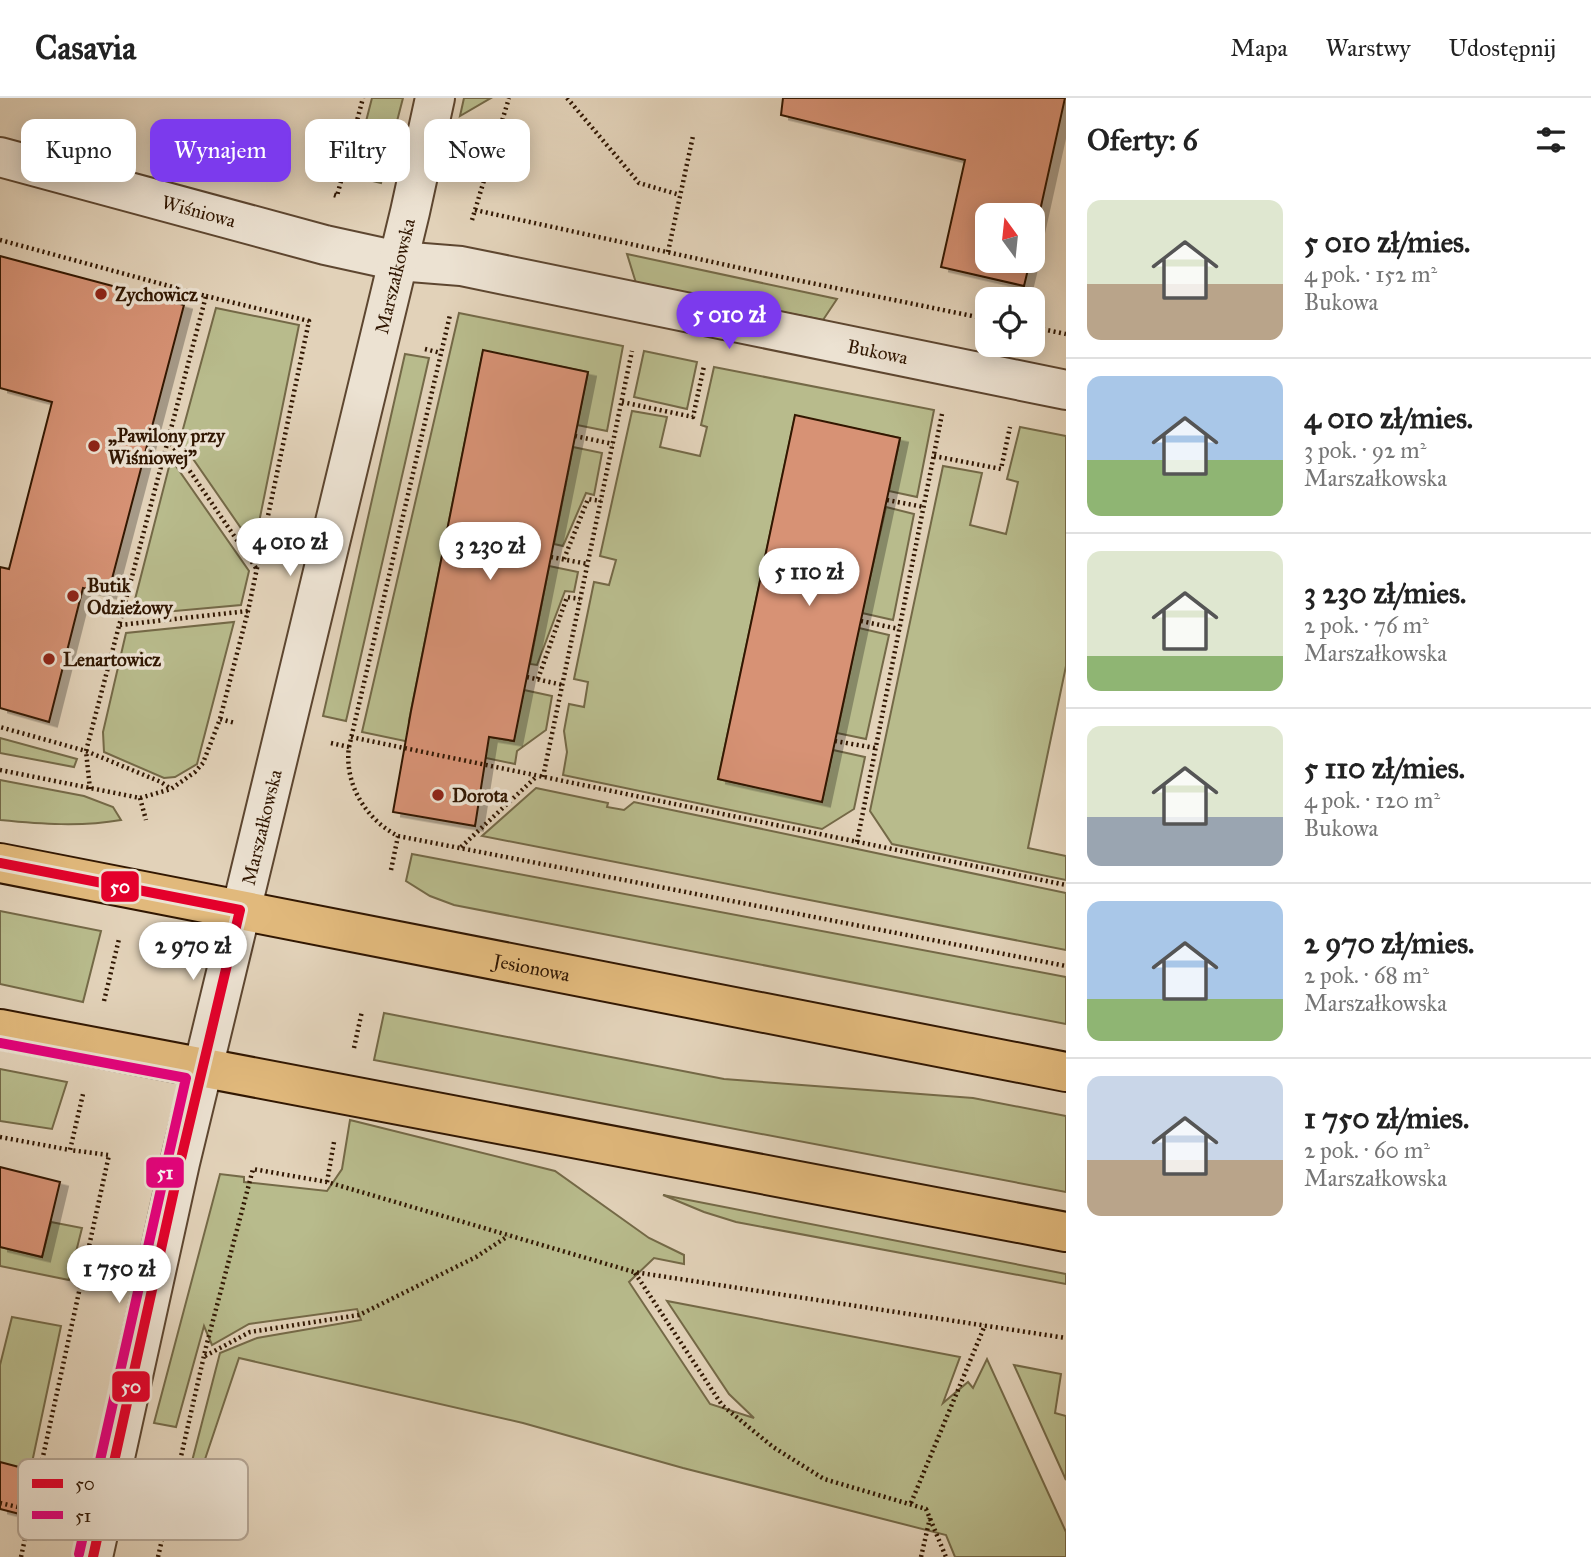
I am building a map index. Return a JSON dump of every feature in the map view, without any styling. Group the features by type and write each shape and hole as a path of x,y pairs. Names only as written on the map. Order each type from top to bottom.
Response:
{"main road":[{"name":"Jesionowa","path":"0,863 1066,1072"},
{"path":"0,1028 1066,1233"}],"street":[{"name":"Marszałkowska","path":"115,1459 203,1067 435,98"},
{"name":"Wiśniowa","path":"0,157 325,245 398,261"},
{"name":"Bukowa","path":"398,261 461,266 1066,390"}],"path":[{"path":"337,195 363,98"},
{"path":"471,224 509,98"},
{"path":"567,98 639,183 680,195"},
{"path":"668,253 694,136"},
{"path":"475,210 668,253 975,316"},
{"path":"0,240 309,321 247,611 220,719 203,763 171,789 140,798 0,770"},
{"path":"90,789 86,751 206,296"},
{"path":"452,306 348,747 347,767 362,804 379,824 397,836 1066,966"},
{"path":"1045,330 1066,334"},
{"path":"543,777 634,343"},
{"path":"622,402 693,416 706,358"},
{"path":"934,456 1001,469 1011,420"},
{"path":"857,842 939,431"},
{"path":"575,436 613,444"},
{"path":"168,439 257,569"},
{"path":"564,559 588,499 601,502"},
{"path":"887,500 924,507"},
{"path":"551,556 588,564"},
{"path":"538,679 567,597 580,599"},
{"path":"120,625 247,611"},
{"path":"861,621 900,629"},
{"path":"527,677 563,685"},
{"path":"220,719 246,726"},
{"path":"0,727 86,751 161,782 171,789"},
{"path":"351,737 1066,885"},
{"path":"835,741 875,748"},
{"path":"326,742 348,747"},
{"path":"460,848 537,776"},
{"path":"140,798 146,820"},
{"path":"391,870 397,836"},
{"path":"103,1005 118,939"},
{"path":"353,1056 362,1011"},
{"path":"70,1150 85,1083"},
{"path":"327,1182 337,1131"},
{"path":"0,1137 109,1155 42,1459"},
{"path":"181,1459 253,1169 327,1182 634,1272 1066,1338"},
{"path":"204,1357 250,1332 359,1315 476,1257 508,1235"},
{"path":"634,1272 722,1405 773,1447 824,1479 926,1509 946,1557"},
{"path":"911,1503 985,1325"},
{"path":"0,1503 18,1507"},
{"path":"920,1557 930,1517"}],"green space":[{"path":"372,98 403,98 398,119 367,119"},
{"path":"464,98 491,98 460,116"},
{"path":"627,254 837,299 823,320 636,283"},
{"path":"216,308 299,325 254,547 180,440"},
{"path":"459,313 623,346 607,431 577,425 588,372 483,351 409,721 513,741 524,690 552,696 546,730 517,751 515,764 362,732"},
{"path":"644,351 697,362 687,409 634,397"},
{"path":"405,354 429,358 346,721 323,716"},
{"path":"714,367 934,410 917,497 889,491 900,438 795,416 718,779 822,801 833,750 865,757 854,809 822,829 563,775 567,752 564,731 569,704 584,707 588,682 574,679 594,582 609,585 616,560 600,556 632,411 667,417 660,447 700,456 707,427 701,425"},
{"path":"1020,427 1066,436 1066,666 1028,848 1066,856 1066,880 892,844 870,811 943,466 982,473 970,525 1006,534 1018,482 1007,479"},
{"path":"573,447 602,453 594,495 586,493 563,546 554,544"},
{"path":"171,459 249,571 241,605 131,615"},
{"path":"886,507 914,514 893,620 862,613"},
{"path":"549,566 578,572 574,592 565,591 537,665 530,664"},
{"path":"234,622 197,764 175,777 164,778 104,752 103,732 126,633"},
{"path":"859,628 889,635 866,739 837,733"},
{"path":"0,738 77,759 74,767 0,753"},
{"path":"0,780 84,796 113,807 121,820 46,824 0,820"},
{"path":"536,788 608,803 607,807 624,810 634,802 1066,893 1066,950 482,836"},
{"path":"412,854 1066,977 1066,1024 454,905 430,896 406,881"},
{"path":"0,911 101,931 83,1002 0,984"},
{"path":"384,1013 724,1079 973,1098 1066,1116 1066,1192 374,1060"},
{"path":"0,1069 67,1082 52,1129 0,1121"},
{"path":"350,1120 555,1171 649,1238 684,1255 684,1264 654,1258 629,1282 710,1404 754,1418 729,1394 667,1301 960,1357 943,1403 968,1382 973,1388 987,1359 1066,1532 1066,1557 955,1557 946,1535 683,1468 523,1423 239,1358 205,1459 193,1459 220,1353 257,1338 361,1320 357,1309 249,1324 212,1345 204,1326 176,1427 154,1423 220,1174 244,1177 244,1182 327,1191 342,1169"},
{"path":"663,1195 1066,1274 1066,1284 736,1222"},
{"path":"51,1222 82,1228 69,1280 0,1266 0,1247 42,1257"},
{"path":"12,1317 61,1326 33,1459 18,1459 18,1504 0,1499 0,1365"},
{"path":"1014,1365 1061,1374 1055,1413 1066,1416 1066,1480"}],"building":[{"path":"783,98 1065,98 1042,203 975,203 975,273 1027,273 1024,286 941,267 965,160 781,115"},
{"name":"„Pawilony przy Wiśniowej”","path":"0,256 184,305 108,594 83,588 49,722 0,708 0,567 9,569 52,402 0,388"},
{"path":"483,350 588,372 514,741 489,737 475,826 393,812"},
{"path":"795,415 900,438 822,802 718,779"},
{"path":"0,1167 60,1182 42,1257 0,1247"},
{"path":"0,1462 18,1467 18,1514 0,1509"}],"transit line":[{"name":"50","path":"0,863 240,910 180,1163 115,1459"},
{"name":"51","path":"0,1043 186,1078 100,1459"},
{"name":"51","path":"79,1554 82,1540"},
{"name":"50","path":"93,1557 97,1540"}],"place":[{"name":"Zychowicz","path":"101,294"},
{"name":"„Pawilony przy Wiśniowej”","path":"94,446"},
{"name":"Butik Odzieżowy","path":"73,596"},
{"name":"Lenartowicz","path":"49,659"},
{"name":"Dorota","path":"438,795"}]}
